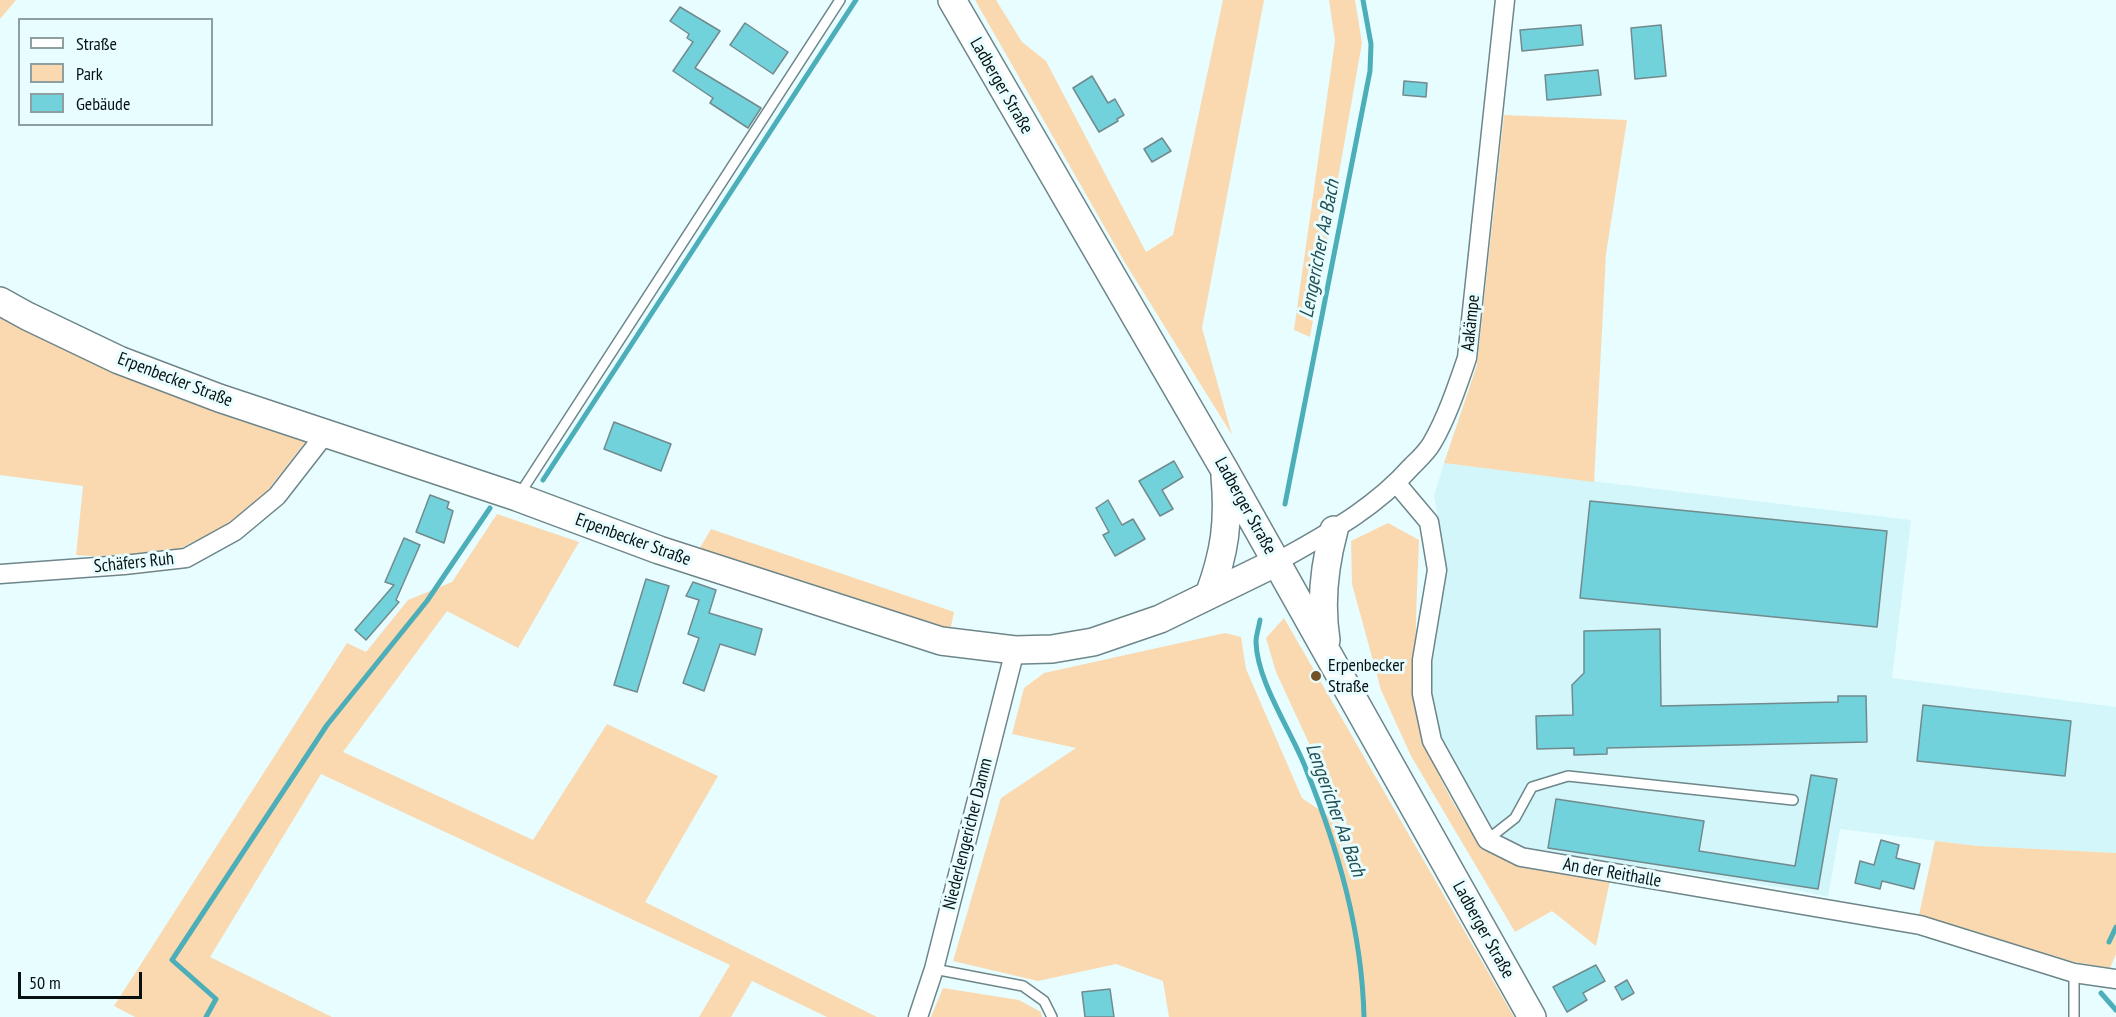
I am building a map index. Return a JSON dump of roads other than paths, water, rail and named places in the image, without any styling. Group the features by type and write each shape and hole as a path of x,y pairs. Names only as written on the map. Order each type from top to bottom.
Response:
{"main road":[{"name":"Ladberger Straße","path":"952,0 1329,653 1532,1017"},
{"name":"Erpenbecker Straße","path":"0,301 119,360 219,398 517,497 659,550 941,641 1015,650 1093,642 1140,627 1277,562"},
{"path":"1209,595 1222,559 1227,528 1224,469"},
{"path":"1329,653 1322,614 1323,583 1334,530"}],"street":[{"name":"Aakämpe","path":"1277,562 1334,530 1375,503 1397,483 1431,445 1467,358 1505,0"},
{"name":"Schäfers Ruh","path":"0,574 186,558 235,531 277,496 326,433"},
{"path":"1397,483 1429,522 1437,570 1422,660 1422,694 1432,741 1487,840"},
{"name":"Niederlengericher Damm","path":"918,1017 934,969 1015,650"},
{"name":"An der Reithalle","path":"1487,840 1521,857 1920,925 2074,973 2116,978"}],"lane":[{"path":"517,497 840,0"},
{"path":"1487,840 1515,818 1532,787 1568,777 1793,800"},
{"path":"934,969 1023,986 1044,1001 1052,1017"},
{"path":"2074,973 2074,1017"}],"waterway":[{"path":"543,480 856,0"},
{"name":"Lengericher Aa Bach","path":"1285,504 1370,71 1371,44 1363,0"},
{"path":"206,1017 216,999 172,960 327,725 427,601 490,508"},
{"name":"Lengericher Aa Bach","path":"1260,620 1256,642 1262,674 1306,769 1338,860 1359,953 1364,1017"},
{"path":"2109,942 2116,927"},
{"path":"2101,993 2116,1010"}],"place":[{"name":"Erpenbecker Straße","path":"1316,676"}]}
